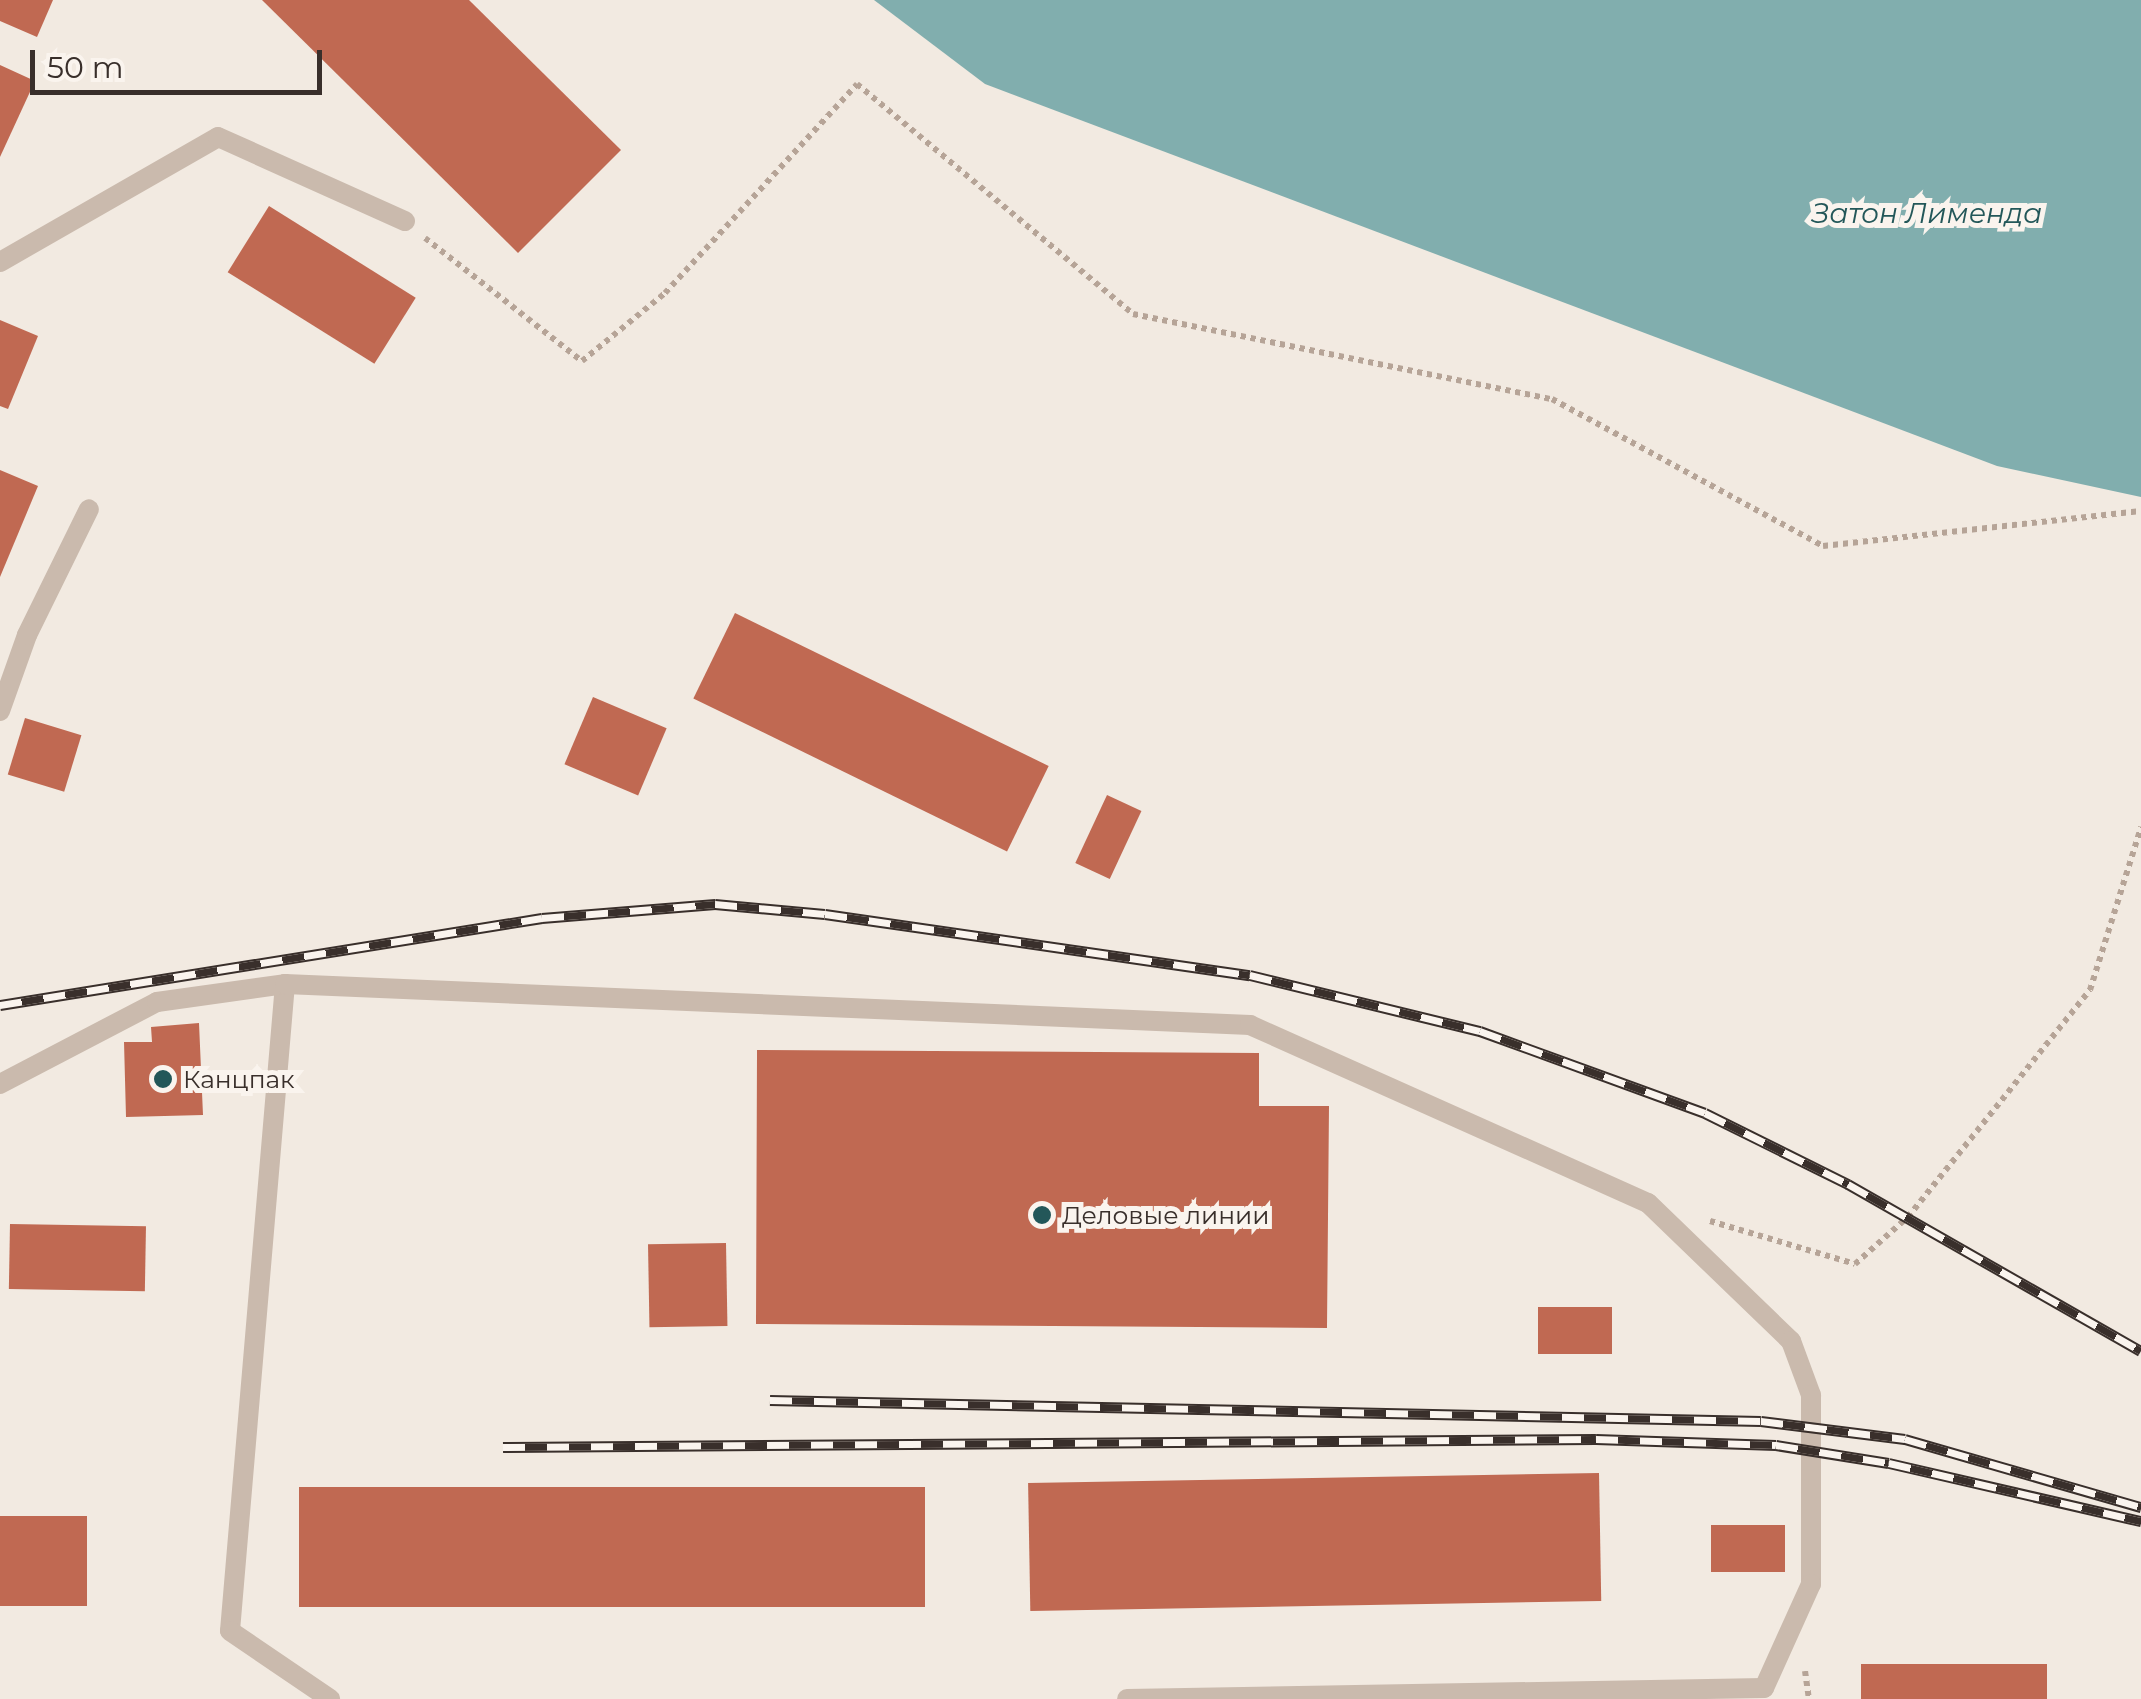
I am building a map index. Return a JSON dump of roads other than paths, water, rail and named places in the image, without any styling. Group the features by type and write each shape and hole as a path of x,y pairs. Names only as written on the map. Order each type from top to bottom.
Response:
{"lane":[{"path":"0,262 218,136 404,222"},
{"path":"0,711 28,635 89,509"},
{"path":"285,984 230,1630 330,1699"},
{"path":"0,1084 157,1002 285,984 1250,1025 1648,1203 1791,1341 1812,1395 1812,1584 1764,1688 1128,1699"}],"water":[{"name":"Затон Лименда","path":"874,0 2141,0 2141,497 1997,466 985,84"}],"railway":[{"path":"0,1005 542,918 715,904 825,914 1250,975 1480,1031 1705,1113 1848,1184 2141,1351"},
{"path":"770,1400 1761,1421 1905,1439 2141,1507"},
{"path":"503,1447 1596,1439 1776,1445 1889,1463 2141,1521"}],"place":[{"name":"Канцпак","path":"163,1079"},
{"name":"Деловые линии","path":"1042,1215"}]}
